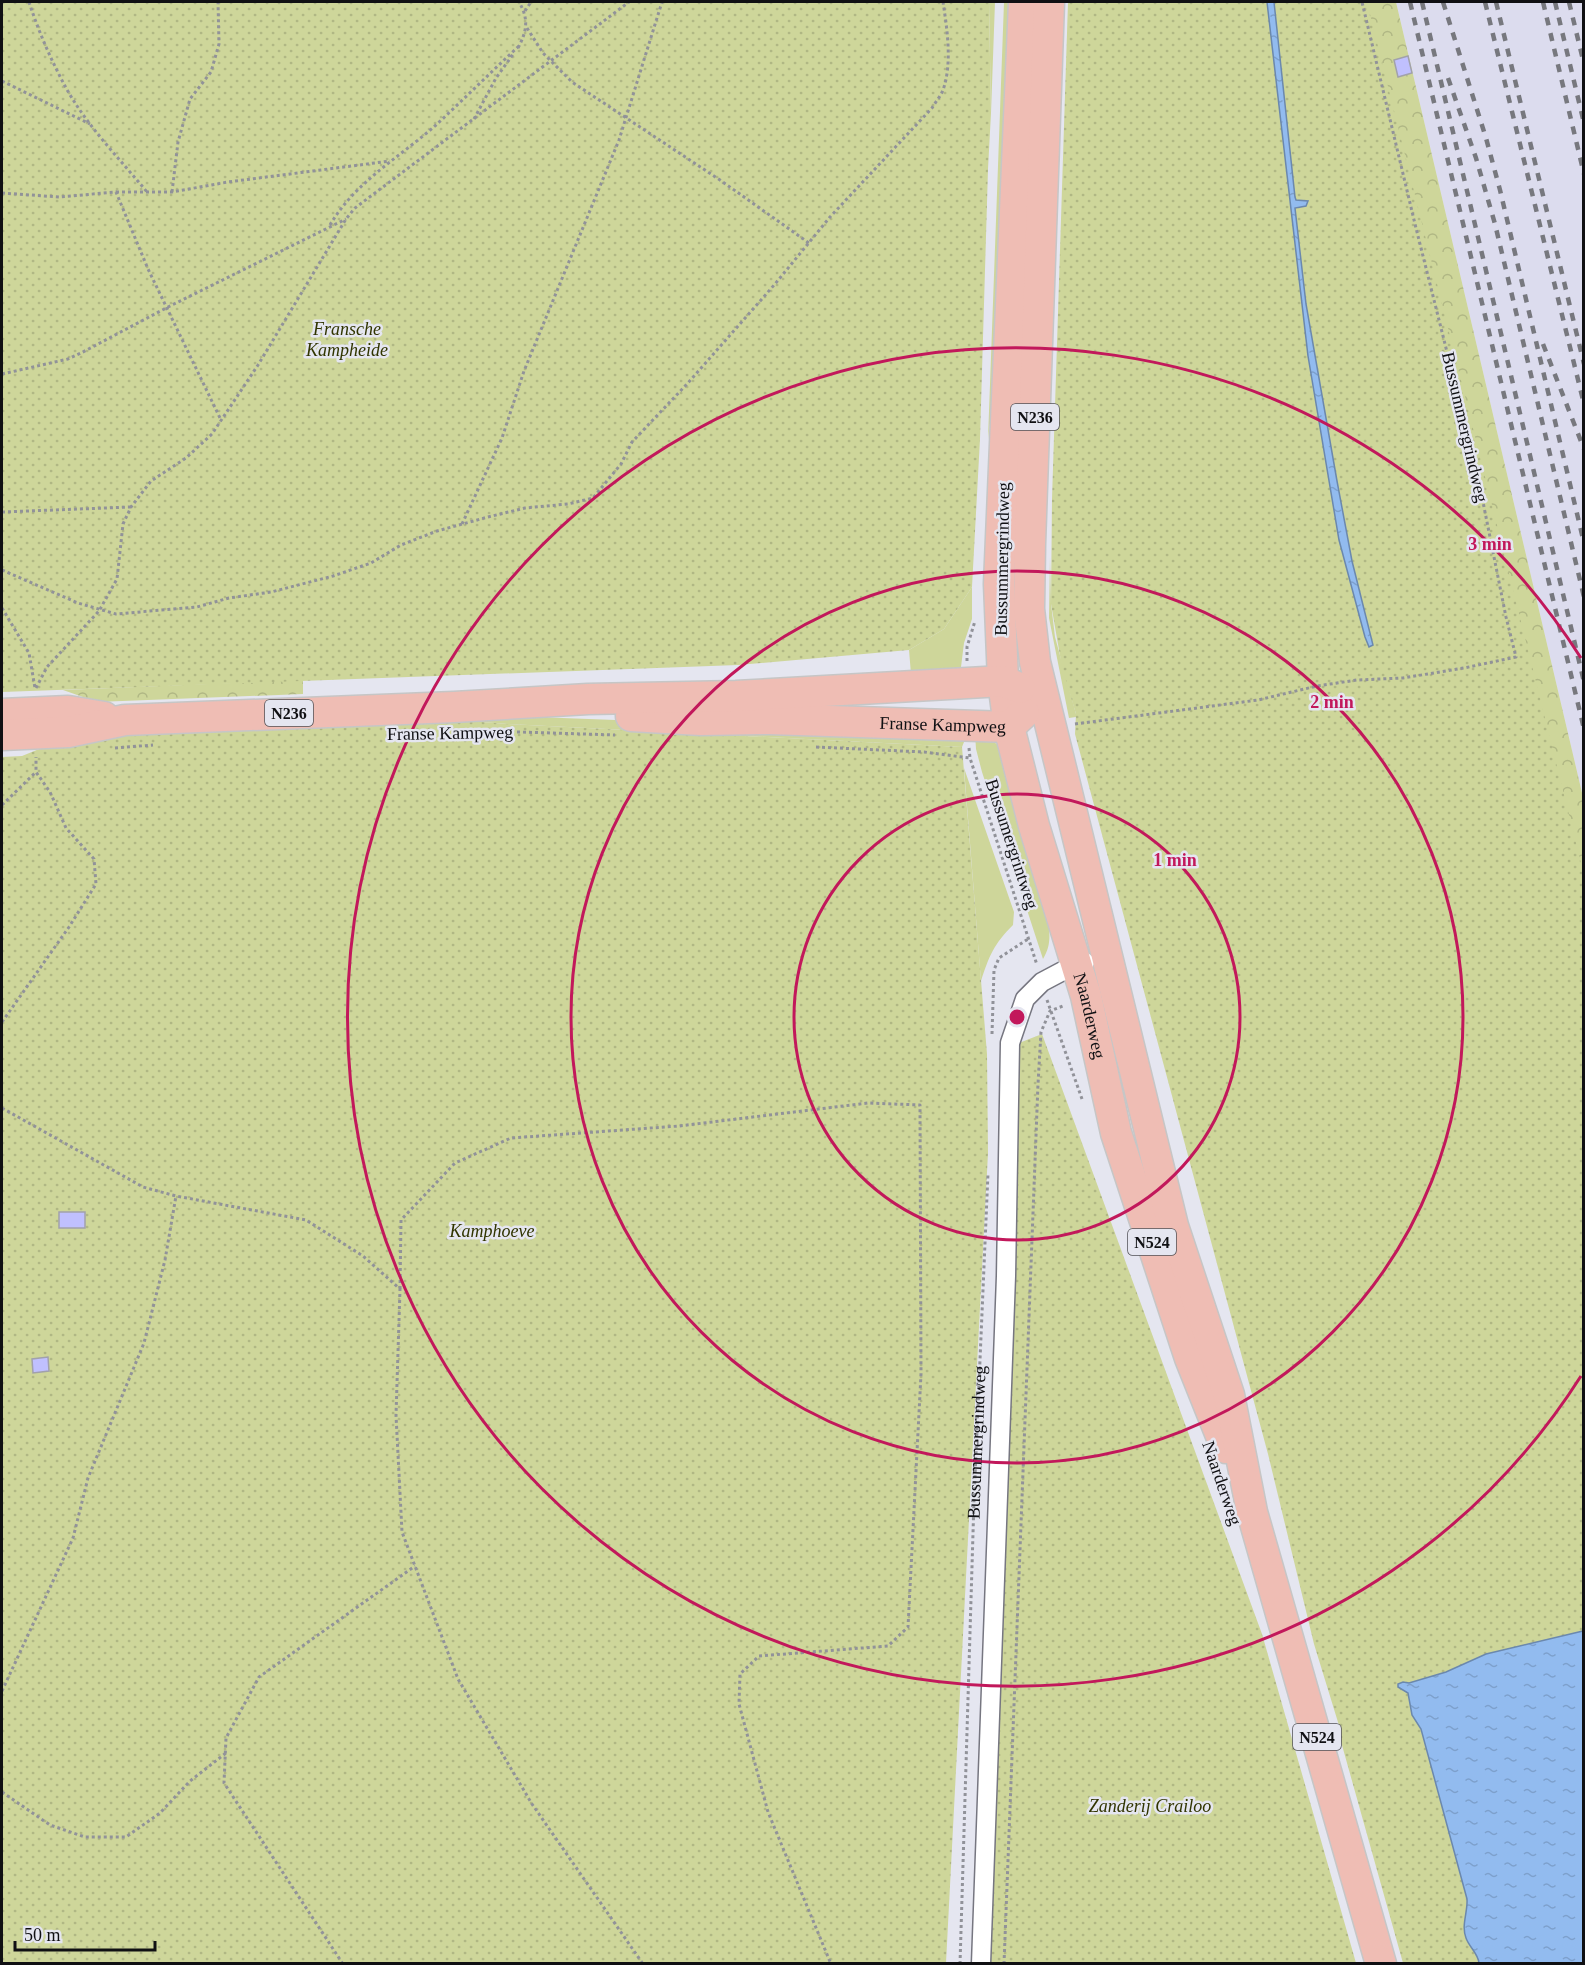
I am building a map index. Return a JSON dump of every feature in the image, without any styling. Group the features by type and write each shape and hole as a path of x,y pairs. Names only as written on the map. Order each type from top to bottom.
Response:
{"main road":[{"name":"Bussummergrindweg","path":"1024,2 1032,136 1029,609 1035,662 1107,957"},
{"name":"Bussummergrindweg","path":"1049,2 1032,136 999,584 1003,681 1009,727 1034,826 1076,964"},
{"name":"Franse Kampweg","path":"2,735 68,732 125,720 454,707 588,699 736,696 1003,681 1043,697 1009,727 769,719 701,720 454,707"},
{"name":"Franse Kampweg","path":"2,714 68,711 125,720"},
{"name":"Naarderweg","path":"1107,957 1173,1226 1229,1395 1252,1512 1381,1964"},
{"name":"Naarderweg","path":"1076,964 1086,996 1120,1144 1190,1358 1252,1512"}],"street":[{"name":"Bussummergrindweg","path":"981,1964 1005,1300 1010,1043 1025,999 1042,982 1076,964 1107,957"}],"path":[{"path":"29,2 65,87 91,125 148,193"},
{"path":"172,192 178,142 190,99 212,72 219,44 218,2"},
{"path":"519,2 525,11 527,28 551,62 572,82 720,180 809,243"},
{"path":"525,11 531,2"},
{"path":"2,608 28,653 35,689 47,667 99,611 117,579 123,524 131,507 151,481 186,458 212,434 355,208 629,2"},
{"path":"462,524 502,438 524,371 619,140 662,2"},
{"path":"2,570 99,611 117,614 197,607 229,598 271,592 333,576 371,563 401,545 462,524 525,508 568,504 593,498 621,464 632,442 776,284 853,192 932,108 943,90 948,59 943,2"},
{"name":"Bussummergrindweg","path":"1050,727 1258,700 1317,686 1357,680 1403,678 1516,657 1477,472 1417,235 1362,2"},
{"path":"473,121 496,78 519,46 527,28"},
{"path":"329,226 339,210 390,161 434,127 519,46"},
{"path":"2,81 91,125"},
{"path":"2,193 59,197 116,192 172,192 228,182 390,161"},
{"path":"116,192 148,269 221,420"},
{"path":"2,374 68,359 346,219"},
{"path":"2,512 131,507"},
{"name":"Franse Kampweg","path":"476,731 621,735"},
{"path":"106,749 153,745"},
{"name":"Franse Kampweg","path":"817,747 924,752 970,758"},
{"path":"2,1022 69,927 96,884 94,860 66,828 50,792 36,772 36,756"},
{"name":"Bussumergrintweg","path":"970,758 1028,939 999,958 994,970 992,1040"},
{"path":"2,805 36,772"},
{"name":"Naarderweg","path":"1004,1964 1038,1084 1041,1032 1050,1011 1083,1101"},
{"path":"643,1964 532,1804 458,1680 402,1532 396,1415 400,1220 455,1163 511,1138 679,1126 868,1103 920,1105 921,1374 908,1627 888,1646 759,1656 740,1674 739,1704 768,1812 831,1964"},
{"path":"2,1108 143,1187 176,1196 306,1220 363,1256 400,1289"},
{"name":"Bussummergrindweg","path":"960,1964 974,1512 988,1173"},
{"path":"2,1691 73,1538 88,1478 144,1343 165,1260 176,1196"},
{"path":"343,1964 224,1783 226,1738 259,1677 415,1566"},
{"path":"2,1792 50,1825 86,1837 126,1837 160,1813 190,1781 226,1753"}],"shaded area":[{"path":"1396,2 1583,2 1583,797"}],"green space":[{"name":"Fransche Kampheide","path":"2,2 989,2 991,113 980,439 972,587 944,629 909,650 738,665 2,692"},
{"path":"989,2 995,2 991,113"},
{"path":"1004,2 1014,2 1002,326 988,439"},
{"path":"1068,2 1367,2 1583,871 1583,1963 1403,1963 1340,1738 1341,1732 1314,1644 1268,1454 1075,734 1076,714 1062,667 1051,604 1052,499"},
{"path":"1365,2 1396,2 1583,797 1583,934"},
{"path":"1050,557 1051,604 1055,637 1076,714 1076,717 1069,718 1049,618"},
{"path":"972,587 972,619 964,643 961,667 920,675 911,674 909,650 944,629"},
{"path":"303,680 303,694 97,702 63,690"},
{"path":"506,716 884,730 966,737 962,747 508,724 415,717"},
{"name":"Kamphoeve","path":"415,717 508,724 962,747 987,1054 988,1153 946,1963 2,1964 2,757 22,756 49,745 137,734"},
{"path":"975,733 987,737 1002,748 1048,921 1049,940 1043,959 982,772 976,749"},
{"path":"964,768 1014,912 1013,925 993,951 981,981"},
{"name":"Zanderij Crailoo","path":"1042,1034 1262,1634 1356,1963 989,1964 1019,1043"}],"water":[{"path":"1267,2 1274,2 1295,197 1296,200 1308,201 1306,206 1295,208 1306,304 1352,561 1373,645 1369,647 1339,540 1308,356"},
{"path":"1583,1631 1583,1963 1479,1963 1465,1933 1467,1899 1421,1729 1412,1715 1408,1693 1398,1687 1398,1684 1446,1672 1486,1654"}],"building":[{"path":"1408,56 1412,73 1398,77 1394,60"},
{"path":"59,1212 85,1212 85,1228 59,1228"},
{"path":"48,1357 49,1371 33,1373 32,1359"}],"railway":[{"path":"1410,2 1584,729"},
{"path":"1422,2 1584,682"},
{"path":"1443,2 1500,190 1584,543"},
{"path":"1485,2 1584,404"},
{"path":"1496,2 1584,364"},
{"path":"1543,2 1584,174"},
{"path":"1555,2 1584,123"},
{"path":"1569,2 1584,64"},
{"path":"1448,78 1476,158 1495,224 1584,597"},
{"path":"1543,344 1584,449"}]}
